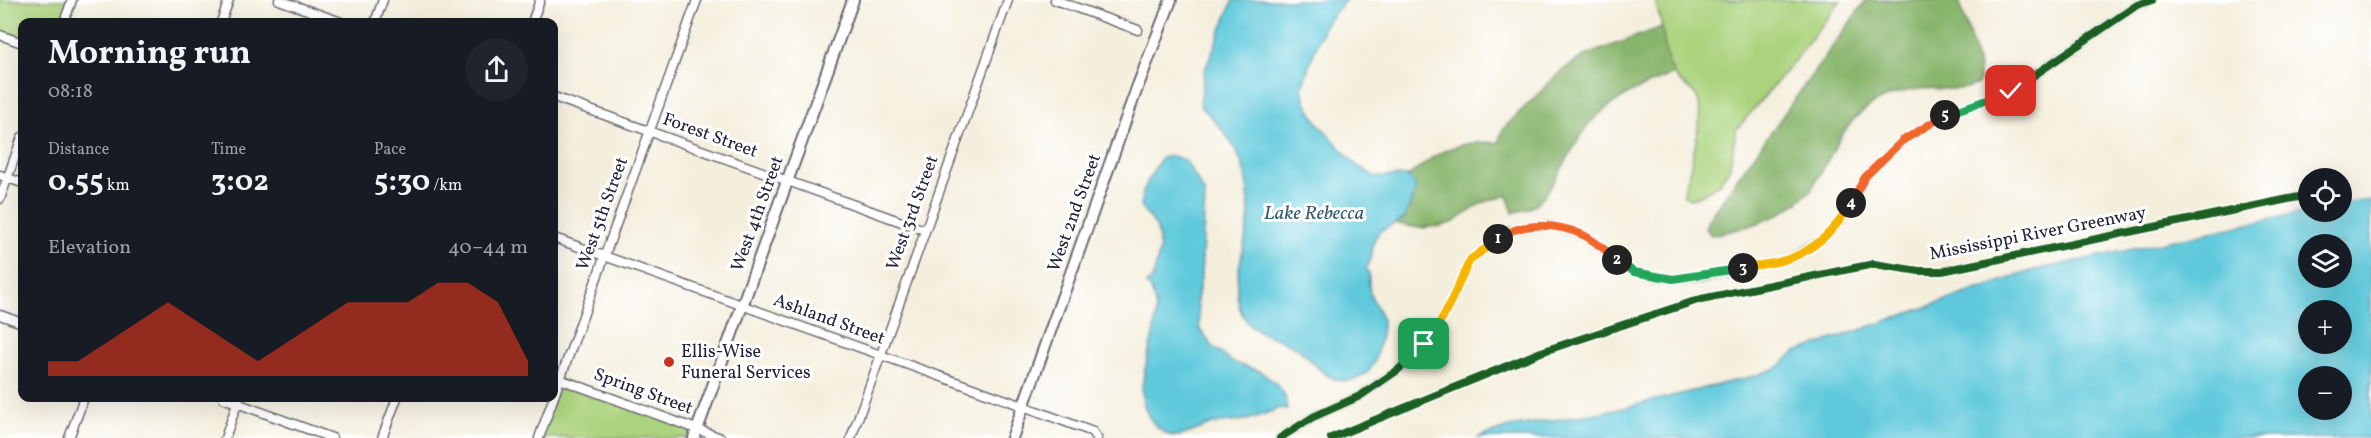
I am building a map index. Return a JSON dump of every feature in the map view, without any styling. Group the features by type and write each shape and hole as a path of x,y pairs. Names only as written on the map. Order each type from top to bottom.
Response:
{"street":[{"path":"65,18 72,0"},
{"path":"222,18 229,0"},
{"path":"279,0 330,18"},
{"path":"376,18 383,0"},
{"path":"533,18 540,0"},
{"name":"West 5th Street","path":"558,376 605,258 697,0"},
{"name":"West 4th Street","path":"695,434 853,0"},
{"name":"West 3rd Street","path":"851,438 1008,0"},
{"path":"1055,0 1138,30"},
{"name":"West 2nd Street","path":"1011,438 1171,0"},
{"path":"1280,438 1312,417 1360,396 1398,370 1424,344 1444,316 1470,260 1509,230 1548,225 1584,235 1634,272 1673,279 1704,276 1786,260 1822,240 1829,233 1842,219 1865,177 1902,141 1942,116 2011,91 2137,5 2152,0"},
{"path":"0,35 18,42"},
{"name":"Forest Street","path":"558,98 924,230"},
{"path":"0,199 4,176 18,146"},
{"path":"4,176 18,181"},
{"name":"Ashland Street","path":"558,240 1023,406 1095,435"},
{"path":"0,315 18,322"},
{"name":"Spring Street","path":"558,379 695,434 721,438"},
{"path":"69,438 82,402"},
{"path":"225,438 237,402"},
{"path":"243,402 332,438"},
{"path":"382,438 396,402"},
{"name":"West 5th Street","path":"539,438 550,402"}],"green space":[{"path":"0,0 72,0 65,18 18,18 18,42 0,35"},
{"path":"1655,0 1841,0 1791,65 1736,130 1730,167 1719,184 1695,198 1689,199 1684,192 1696,140 1699,103 1695,94 1671,71"},
{"path":"1866,0 1959,0 1979,67 1979,83 1958,89 1908,90 1873,104 1847,127 1812,188 1796,203 1786,211 1762,222 1711,235 1705,228 1709,218"},
{"path":"1662,27 1667,59 1674,74 1630,94 1599,114 1584,131 1546,193 1530,208 1513,213 1507,195 1482,203 1454,222 1441,226 1419,228 1392,223 1404,219 1415,192 1414,183 1406,176 1450,148 1479,142 1498,143 1503,129 1561,71 1584,56"},
{"path":"560,380 697,429 694,438 539,438 552,402 558,402"}],"water":[{"name":"Lake Rebecca","path":"1233,0 1346,0 1325,24 1309,66 1302,88 1307,104 1318,123 1356,165 1376,177 1406,176 1415,183 1415,192 1404,219 1380,231 1374,240 1371,259 1366,270 1369,273 1370,292 1381,317 1381,333 1371,368 1355,379 1342,380 1329,377 1297,348 1253,327 1241,311 1237,298 1237,284 1249,213 1245,176 1239,156 1229,140 1200,105 1204,72"},
{"path":"1173,156 1186,161 1205,194 1201,278 1197,300 1200,329 1212,346 1232,362 1259,371 1275,382 1285,395 1287,410 1280,408 1249,419 1213,424 1175,436 1157,427 1146,411 1142,393 1156,317 1154,300 1146,283 1152,280 1160,250 1157,228 1141,207 1147,182 1161,158"},
{"path":"2371,200 2371,438 1477,438 1509,427 1611,411 1754,376 1777,368 1796,352 2031,271 2298,213 2298,222 2352,222 2352,203"}],"cycle path":[{"path":"1280,438 1313,417 1360,396 1398,370 1424,344 1444,316 1470,260 1509,230 1548,225 1584,235 1634,272 1673,279 1704,276 1786,260 1822,240 1842,219 1865,177 1902,141 1942,116 2011,91 2137,5 2152,0"},
{"name":"Mississippi River Greenway","path":"1331,438 1541,352 1701,299 1874,264 1919,271 1942,271 2298,197"}],"place":[{"name":"Ellis-Wise Funeral Services","path":"669,362"}],"route":[{"path":"1424,344 1444,316 1470,260 1509,230 1548,225 1584,235 1634,272 1673,279 1704,276 1786,260 1822,240 1842,219 1865,177 1902,141 1942,116 2011,91"}]}
